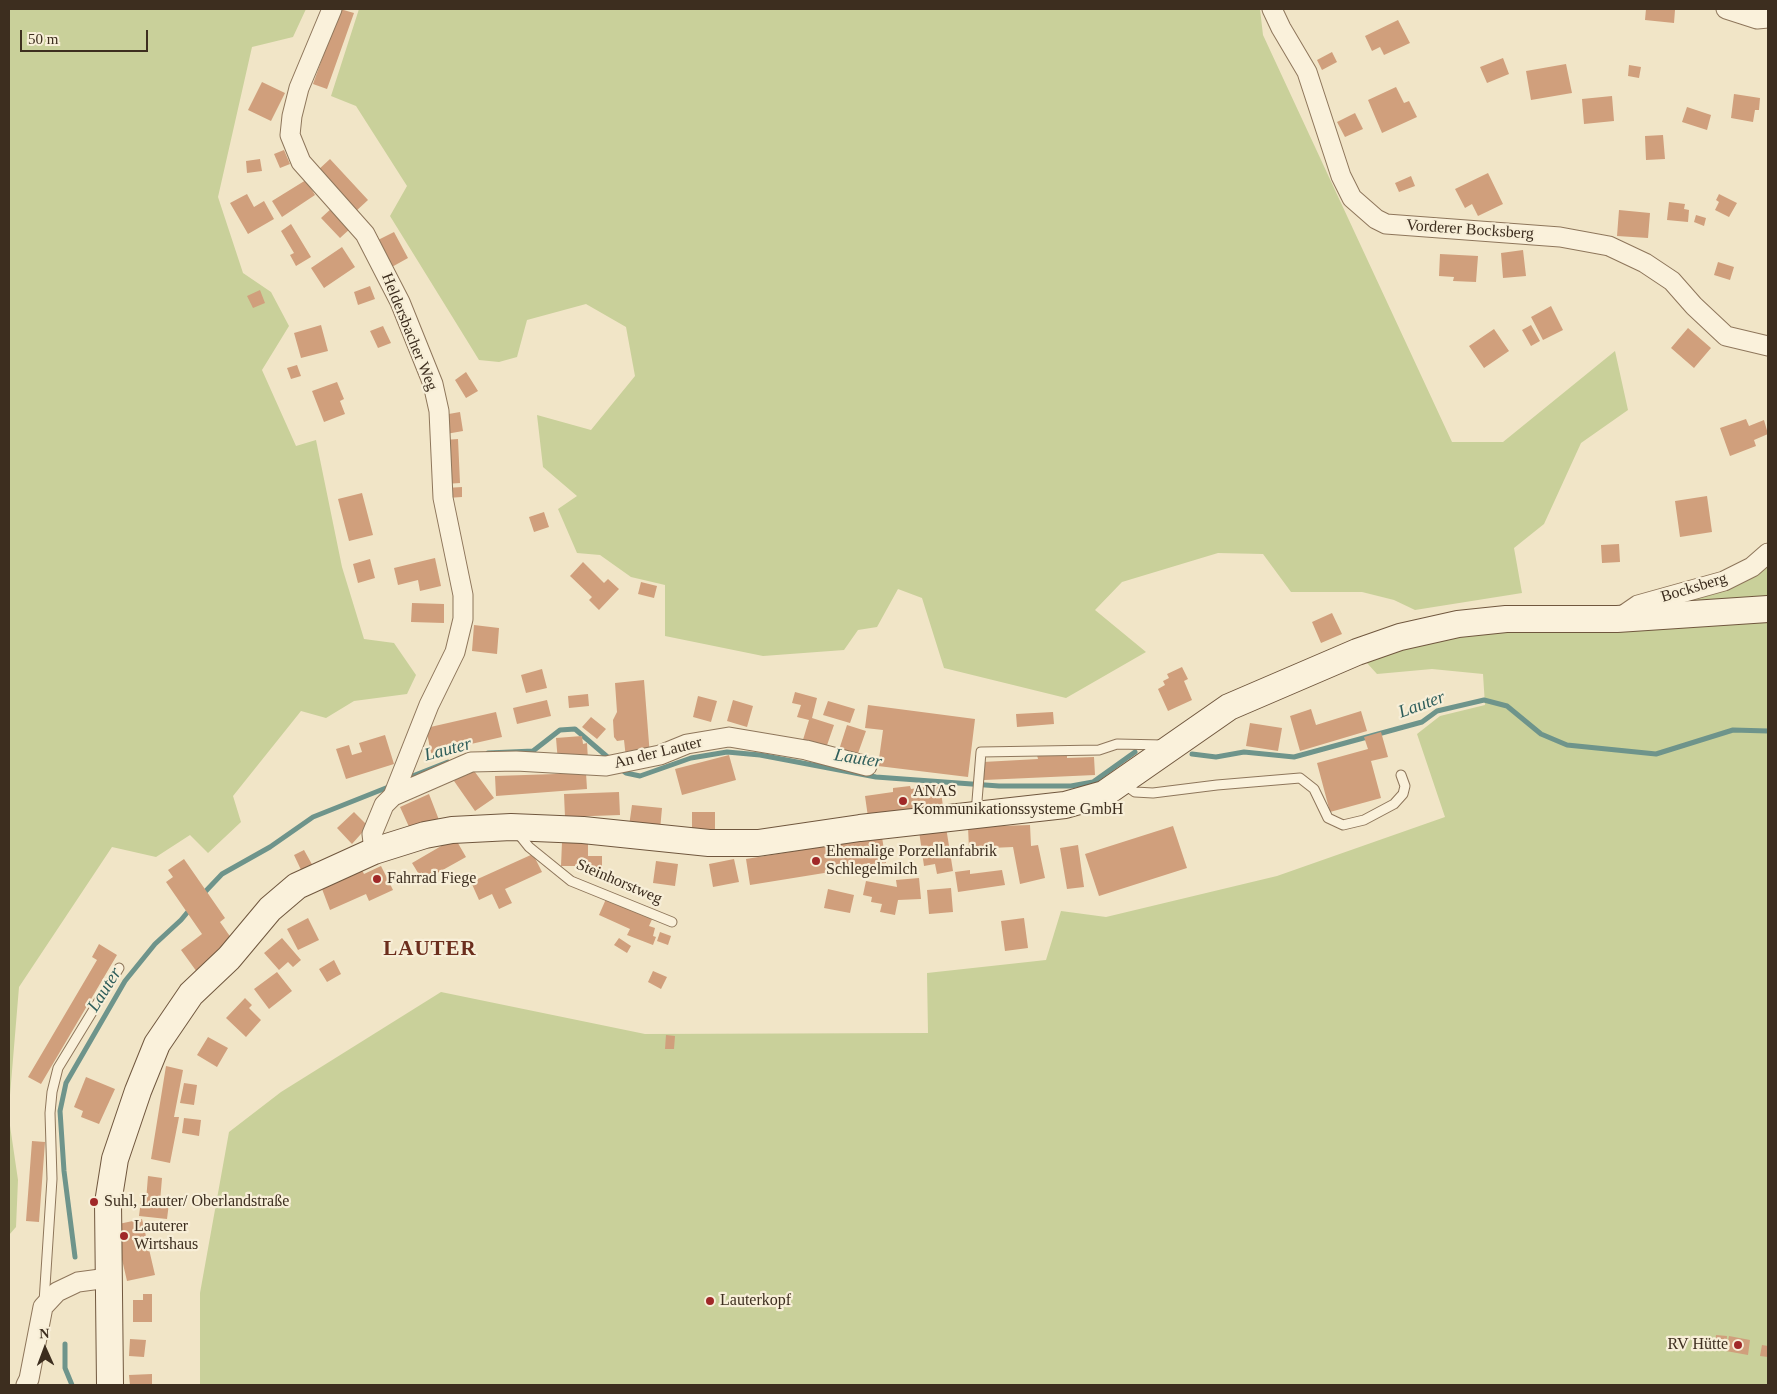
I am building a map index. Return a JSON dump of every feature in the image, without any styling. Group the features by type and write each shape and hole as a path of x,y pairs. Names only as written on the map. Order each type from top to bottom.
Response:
{"street":[{"name":"Heldersbacher Weg","path":"332,9 299,88 292,116 290,135 301,162 365,234 389,278 433,384 439,411 443,498 463,595 462,619 455,652 406,760 393,796 384,805 372,834 374,851"},
{"name":"Vorderer Bocksberg","path":"1272,9 1307,72 1341,176 1352,198 1376,219 1386,224 1560,237 1609,246 1645,263 1672,280 1694,306 1726,336 1768,346"},
{"path":"1726,9 1758,19 1768,18"},
{"name":"Bocksberg","path":"1617,619 1638,605 1724,581 1752,567 1768,553"},
{"path":"110,1385 108,1203 115,1159 138,1091 157,1044 190,994 229,958 270,908 297,886 374,851 425,835 452,830 511,827 583,830 710,844 758,844 860,828 977,805 1043,809 1088,800 1104,794 1229,708 1348,656 1400,637 1458,624 1506,619 1617,619 1768,609"},
{"name":"An der Lauter","path":"393,796 471,762 606,766 660,755 687,744 729,737 806,750 867,766"},
{"path":"26,1385 29,1379 43,1307 58,1292 78,1282 108,1278"}],"lane":[{"path":"977,805 981,752 1099,750 1117,744 1173,746"},
{"path":"1122,782 1135,792 1153,793 1216,785 1300,778 1314,789 1328,818 1343,825 1364,820 1394,804 1403,794 1405,786 1401,775"},
{"name":"Steinhorstweg","path":"511,827 528,847 571,881 672,922"},
{"path":"43,1307 52,1179 50,1114 52,1092 58,1068 119,968"}],"green space":[{"path":"9,9 306,9 293,37 252,47 218,197 243,273 271,292 289,326 262,370 296,446 316,440 342,567 364,639 394,643 416,675 407,694 354,701 326,718 301,711 233,796 241,822 208,853 190,835 156,857 112,847 19,987 9,1107"},
{"path":"359,9 1260,9 1263,35 1452,442 1503,442 1615,351 1628,410 1581,443 1544,524 1514,548 1522,593 1415,610 1394,600 1362,592 1291,592 1263,554 1218,553 1122,582 1095,610 1146,652 1066,698 944,668 922,598 898,589 877,627 858,630 844,650 763,656 665,636 665,585 631,577 600,555 577,553 558,509 577,496 543,467 537,415 591,430 635,376 626,327 586,304 527,320 517,357 499,362 479,360 390,216 407,186 356,106 331,96"},
{"path":"1768,553 1768,1385 200,1385 200,1293 229,1132 281,1092 441,992 645,1034 928,1033 927,973 1046,960 1061,911 1106,917 1277,876 1445,817 1417,734 1440,716 1485,705 1483,674 1432,669 1377,674 1357,652 1400,637 1617,619"},
{"path":"9,1119 18,1180 16,1227 9,1235"}],"building":[{"path":"340,9 354,13 327,89 313,84"},
{"path":"1646,9 1675,10 1674,23 1645,20"},
{"path":"1398,20 1410,43 1384,55 1380,47 1372,51 1365,36"},
{"path":"1332,52 1337,62 1322,70 1317,60"},
{"path":"1503,58 1509,74 1487,83 1480,67"},
{"path":"1566,64 1572,93 1531,100 1526,71"},
{"path":"1629,65 1641,67 1639,78 1628,76"},
{"path":"262,82 285,93 271,121 248,110"},
{"path":"1396,87 1404,103 1409,101 1417,117 1382,133 1368,100"},
{"path":"1734,94 1760,98 1759,110 1755,110 1753,122 1731,118"},
{"path":"1612,96 1614,121 1584,124 1582,99"},
{"path":"1687,107 1711,115 1707,130 1682,122"},
{"path":"1355,113 1363,129 1345,137 1337,122"},
{"path":"1663,135 1665,159 1646,160 1645,136"},
{"path":"284,150 290,164 280,168 274,154"},
{"path":"260,159 262,171 247,173 246,161"},
{"path":"330,159 368,200 355,212 317,171"},
{"path":"1488,173 1503,204 1478,216 1472,204 1465,208 1455,189"},
{"path":"1411,176 1415,186 1399,192 1395,183"},
{"path":"306,180 315,195 282,217 272,201"},
{"path":"247,194 254,207 264,201 274,219 248,234 230,203"},
{"path":"1719,194 1737,203 1729,217 1715,210 1719,202 1716,200"},
{"path":"1669,202 1685,204 1684,209 1689,210 1688,222 1667,220"},
{"path":"333,207 352,227 340,238 321,218"},
{"path":"1619,210 1650,213 1648,238 1617,236"},
{"path":"1696,215 1706,218 1704,226 1694,222"},
{"path":"291,224 311,257 296,266 290,255 294,253 281,231"},
{"path":"394,232 408,258 390,268 376,241"},
{"path":"342,247 355,267 324,288 311,268"},
{"path":"1523,250 1526,276 1503,278 1501,253"},
{"path":"1440,254 1478,256 1476,282 1453,281 1454,277 1439,276"},
{"path":"1718,262 1734,267 1730,280 1714,275"},
{"path":"370,286 375,299 358,305 354,292"},
{"path":"260,290 265,303 253,308 247,296"},
{"path":"1551,306 1563,330 1543,340 1531,317"},
{"path":"321,325 328,351 301,358 294,333"},
{"path":"1531,325 1540,341 1531,346 1522,330"},
{"path":"383,326 391,343 378,348 370,331"},
{"path":"1688,328 1711,348 1694,368 1671,348"},
{"path":"1494,329 1509,351 1484,368 1469,346"},
{"path":"297,365 301,376 291,379 287,368"},
{"path":"466,372 478,391 466,398 455,380"},
{"path":"337,382 344,399 340,401 345,414 324,422 312,391"},
{"path":"460,412 463,431 446,434 443,415"},
{"path":"1746,419 1749,426 1764,420 1768,434 1754,440 1756,446 1730,456 1720,428"},
{"path":"458,439 460,483 445,484 444,440"},
{"path":"462,487 462,497 447,498 446,488"},
{"path":"362,493 373,535 349,541 338,499"},
{"path":"1707,496 1712,532 1680,537 1675,501"},
{"path":"544,512 549,527 534,532 529,517"},
{"path":"1619,544 1620,562 1602,563 1601,545"},
{"path":"435,558 441,586 420,591 418,580 398,585 394,568"},
{"path":"370,559 375,578 358,583 353,564"},
{"path":"583,562 604,583 608,579 619,589 599,610 589,600 592,597 570,576"},
{"path":"641,582 657,586 654,598 638,594"},
{"path":"412,603 444,604 444,623 411,622"},
{"path":"1332,613 1342,634 1321,643 1312,622"},
{"path":"474,625 499,628 497,654 472,651"},
{"path":"1182,667 1188,679 1184,681 1192,700 1168,711 1158,689 1165,685 1163,681 1169,678 1167,674"},
{"path":"542,669 547,688 526,693 521,675"},
{"path":"644,680 650,756 626,758 624,740 617,741 614,737 613,720 617,712 615,683"},
{"path":"795,692 817,698 812,718 834,725 825,751 802,743 809,720 797,717 801,705 792,703"},
{"path":"588,694 589,706 569,708 568,696"},
{"path":"698,696 717,701 711,722 693,717"},
{"path":"547,700 551,716 517,724 513,708"},
{"path":"733,700 753,706 747,727 727,721"},
{"path":"828,701 855,709 850,723 823,715"},
{"path":"868,705 975,719 968,777 878,766 883,730 865,728"},
{"path":"1311,709 1316,725 1361,711 1367,731 1300,751 1290,716"},
{"path":"496,712 502,737 431,753 426,728"},
{"path":"1053,712 1054,724 1017,727 1016,714"},
{"path":"591,717 606,729 597,739 582,727"},
{"path":"1250,723 1282,728 1278,751 1246,746"},
{"path":"847,725 866,731 856,759 838,753"},
{"path":"1381,732 1388,757 1371,761 1381,798 1330,812 1317,763 1368,749 1364,737"},
{"path":"385,735 394,764 346,779 336,749 349,745 352,755 362,752 359,743"},
{"path":"582,736 583,744 587,743 588,760 558,762 556,738"},
{"path":"1067,753 1067,758 1094,757 1095,775 984,780 983,762 1038,759 1037,755"},
{"path":"729,755 736,780 682,795 675,769"},
{"path":"472,768 494,798 475,811 454,781"},
{"path":"586,773 587,789 496,796 495,776"},
{"path":"940,785 943,806 868,817 865,796 893,792 893,788 910,786 911,789"},
{"path":"619,792 620,815 565,817 564,794"},
{"path":"429,794 439,820 410,829 400,807"},
{"path":"632,805 662,808 660,830 629,826"},
{"path":"354,812 368,826 352,844 337,828"},
{"path":"692,812 715,812 715,835 692,834"},
{"path":"1030,825 1031,846 1038,845 1045,878 1020,884 1013,847 969,849 968,827"},
{"path":"1173,826 1187,868 1099,896 1085,854"},
{"path":"946,827 953,871 937,874 935,864 924,866 919,831"},
{"name":"Ehemalige Porzellanfabrik Schlegelmilch","path":"882,837 886,863 750,885 746,859"},
{"path":"455,838 466,857 423,881 412,863"},
{"path":"562,842 588,843 588,856 602,856 602,872 578,872 578,866 561,866"},
{"path":"1078,845 1084,887 1067,889 1060,848"},
{"path":"304,850 314,868 303,874 294,855"},
{"path":"533,854 542,872 505,889 512,903 499,909 492,894 479,900 471,882"},
{"path":"184,859 225,918 220,922 236,945 197,972 181,950 202,934 166,882 173,877 168,870"},
{"path":"734,859 739,882 713,887 709,864"},
{"path":"656,861 678,864 675,886 653,883"},
{"path":"381,866 393,890 369,901 366,894 330,910 322,889 362,870 364,874"},
{"path":"970,870 970,874 1002,870 1005,885 958,892 955,872"},
{"path":"919,878 921,899 898,900 895,915 880,912 882,904 871,902 872,897 863,895 866,881 897,887 896,880"},
{"path":"951,888 953,912 929,914 927,890"},
{"path":"828,889 854,895 850,913 824,908"},
{"path":"606,899 653,917 649,926 655,928 653,936 656,937 653,945 627,935 630,929 599,915"},
{"path":"308,918 319,940 298,950 287,929"},
{"path":"1024,918 1028,948 1005,951 1001,921"},
{"path":"660,932 671,936 668,945 657,941"},
{"path":"282,938 301,960 293,967 288,962 279,970 264,953"},
{"path":"619,938 631,946 627,953 614,945"},
{"path":"99,944 117,955 41,1084 28,1077 97,960 92,957"},
{"path":"334,960 341,974 327,982 319,969"},
{"path":"653,971 667,977 661,989 648,982"},
{"path":"277,972 292,991 269,1009 254,989"},
{"path":"245,998 252,1005 249,1008 261,1020 246,1037 226,1018"},
{"path":"666,1035 675,1036 674,1049 665,1049"},
{"path":"208,1037 228,1048 217,1067 197,1055"},
{"path":"166,1066 183,1070 174,1117 179,1117 170,1163 151,1159"},
{"path":"86,1077 115,1089 99,1124 81,1117 83,1111 74,1107"},
{"path":"184,1083 197,1085 194,1105 180,1103"},
{"path":"184,1118 201,1120 199,1136 182,1133"},
{"path":"32,1141 45,1142 39,1222 26,1221"},
{"path":"148,1176 162,1178 160,1202 169,1203 167,1219 139,1216 141,1200 146,1201"},
{"path":"142,1219 155,1275 127,1281 114,1225"},
{"path":"143,1294 152,1294 152,1322 133,1322 133,1300 143,1300"},
{"path":"1716,1335 1727,1336 1726,1345 1715,1344"},
{"name":"RV Hütte","path":"1729,1336 1750,1340 1748,1355 1726,1351"},
{"path":"130,1339 146,1340 144,1357 129,1356"},
{"path":"1762,1345 1768,1346 1768,1357 1760,1356"},
{"path":"152,1374 152,1385 130,1385 129,1375"}],"waterway":[{"name":"Lauter","path":"1192,754 1216,757 1244,752 1294,757 1422,722 1437,711 1484,700 1507,706 1541,734 1567,745 1656,754 1733,730 1768,731"},
{"name":"Lauter","path":"488,753 533,751 560,730 575,729 611,760"},
{"name":"Lauter","path":"621,769 626,773 640,776 691,758 727,752 760,755 876,777 999,786 1071,786 1093,782 1135,752"},
{"name":"Lauter","path":"405,779 448,762"},
{"name":"Lauter","path":"203,894 222,874 270,847 313,817 391,786"},
{"name":"Lauter","path":"75,1257 64,1171 60,1111 66,1083 125,981 155,944 191,908"},
{"name":"Lauter","path":"65,1344 65,1368 72,1385"}],"place":[{"name":"ANAS Kommunikationssysteme GmbH","path":"903,801"},
{"name":"Ehemalige Porzellanfabrik Schlegelmilch","path":"816,861"},
{"name":"Fahrrad Fiege","path":"377,879"},
{"name":"Suhl, Lauter/ Oberlandstraße","path":"94,1202"},
{"name":"Lauterer Wirtshaus","path":"124,1236"},
{"name":"Lauterkopf","path":"710,1301"},
{"name":"RV Hütte","path":"1738,1345"}],"district":[{"name":"LAUTER","path":"430,950"}]}
